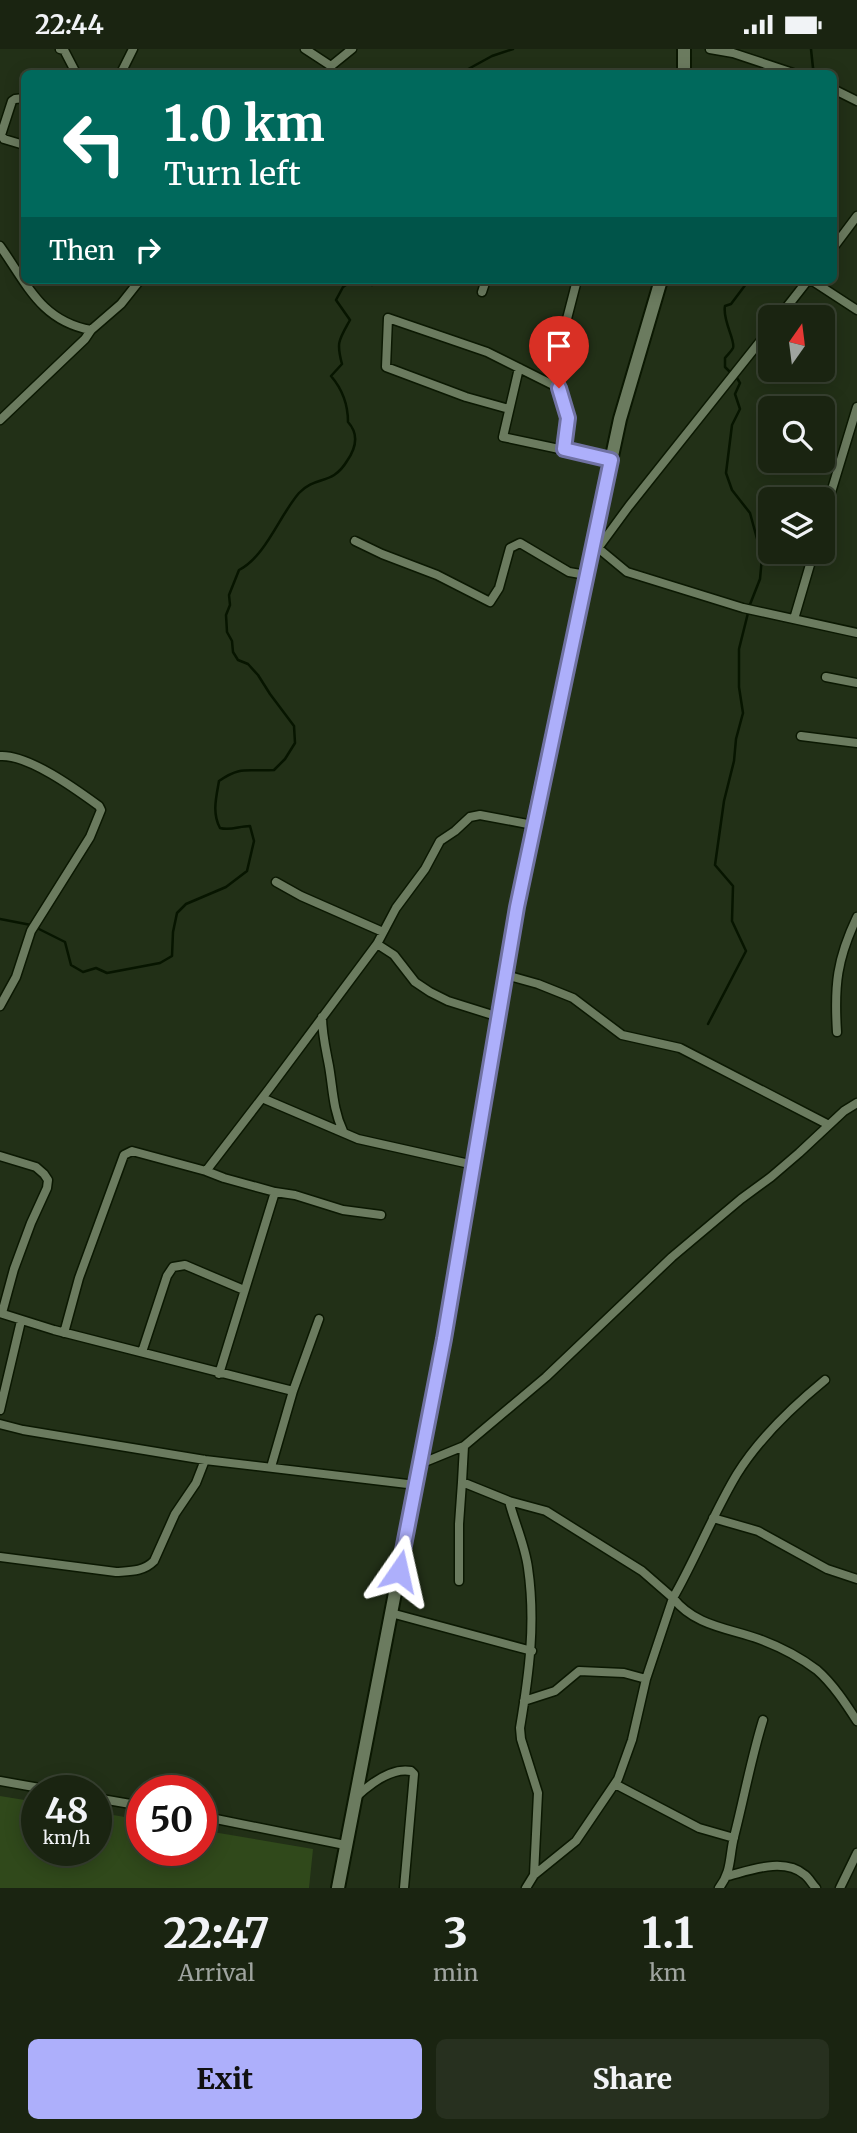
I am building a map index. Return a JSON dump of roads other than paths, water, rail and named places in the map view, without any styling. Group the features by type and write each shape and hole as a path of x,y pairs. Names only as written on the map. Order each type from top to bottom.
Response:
{"main road":[{"path":"684,49 684,70"},
{"path":"338,1888 444,1339 534,825 620,419 659,284"}],"street":[{"path":"60,49 64,50 74,70"},
{"path":"122,70 133,49"},
{"path":"305,49 331,66"},
{"path":"327,70 352,49"},
{"path":"710,49 733,53 784,70"},
{"path":"837,91 857,101"},
{"path":"21,98 12,101 1,135 4,139 21,144"},
{"path":"837,243 857,216"},
{"path":"0,246 21,279"},
{"path":"24,284 40,304 67,325 91,330"},
{"path":"0,420 85,339 137,284"},
{"path":"482,292 485,284"},
{"path":"564,449 568,418 559,388 560,346 576,284"},
{"path":"789,305 806,284"},
{"path":"815,284 857,310"},
{"path":"509,409 466,397 386,367 388,318 487,352 559,388"},
{"path":"589,560 758,344"},
{"path":"519,368 503,437 611,460"},
{"path":"832,487 857,407"},
{"path":"846,442 857,445"},
{"path":"355,541 437,575 490,602 499,587 510,548 520,543 569,572 586,575"},
{"path":"598,548 627,572 724,603 857,633"},
{"path":"793,619 810,564"},
{"path":"826,677 857,683"},
{"path":"802,736 857,743"},
{"path":"0,756 21,759 65,781 102,810 90,837 31,931 16,977 0,1006"},
{"path":"206,1171 377,944 396,908 419,878 440,841 470,817 480,815 534,825"},
{"path":"276,882 383,932"},
{"path":"837,1032 835,1009 838,967 844,945 857,917"},
{"path":"377,944 394,955 415,982 430,992 448,1001 499,1017"},
{"path":"506,975 573,998 622,1035 680,1048 829,1125"},
{"path":"322,1017 332,1097 343,1131"},
{"path":"262,1098 358,1139 474,1165"},
{"path":"420,1464 464,1446 546,1377 672,1257 771,1177 844,1111 857,1103"},
{"path":"844,1111 857,1113"},
{"path":"64,1333 79,1278 124,1155 132,1151 343,1210 381,1215"},
{"path":"0,1156 36,1167 48,1180 14,1269 1,1313 64,1333 293,1391"},
{"path":"219,1374 275,1192"},
{"path":"142,1352 167,1276 173,1267 185,1265 244,1290"},
{"path":"271,1467 293,1391 319,1319"},
{"path":"0,1410 21,1321"},
{"path":"526,1888 534,1875 576,1841 615,1784 632,1740 646,1679 673,1598 737,1473 776,1424 825,1380"},
{"path":"0,1424 205,1460 416,1485"},
{"path":"459,1581 459,1524 464,1446"},
{"path":"0,1557 116,1572 148,1567 182,1501 196,1483 205,1460"},
{"path":"462,1482 509,1501 547,1511 642,1571 697,1619 718,1628 762,1640 816,1669 857,1721"},
{"path":"509,1501 528,1568 532,1612 532,1651 520,1728 538,1793 534,1875"},
{"path":"713,1518 758,1531 827,1569 857,1579"},
{"path":"391,1613 532,1651"},
{"path":"524,1701 555,1691 579,1671 624,1673 646,1679"},
{"path":"719,1888 728,1876 734,1838 763,1720"},
{"path":"355,1797 397,1770 411,1770 414,1774 404,1888"},
{"path":"0,1781 21,1785"},
{"path":"615,1784 699,1828 734,1838"},
{"path":"217,1819 345,1845"},
{"path":"841,1888 857,1853"},
{"path":"728,1876 756,1869 788,1866 805,1875 816,1888"}],"waterway":[{"path":"466,70 492,56 513,49"},
{"path":"811,49 815,70"},
{"path":"37,928 65,942 71,965 83,972 96,968 107,973 160,963 172,956 177,913 186,904 226,887 247,871 254,841 250,826 220,828 215,811 219,781 240,771 274,770 295,743 294,726 258,675 248,664 238,660 233,652 232,641 227,632 229,595 239,570 249,564 265,546 299,493 305,487 336,474 352,451 354,431 348,422 342,392 331,376 342,364 340,341 350,320 336,300 348,284"},
{"path":"367,284 373,284"},
{"path":"732,374 725,367 725,358 733,345 725,317 725,306 731,304 746,284"},
{"path":"737,378 740,383 735,394 740,409 732,425 726,473 732,490 750,513 762,557 760,579 749,607"},
{"path":"708,1024 746,951 732,921 733,886 715,865 724,801 743,713 739,687 739,649 748,613"},
{"path":"0,919 31,925"}]}
